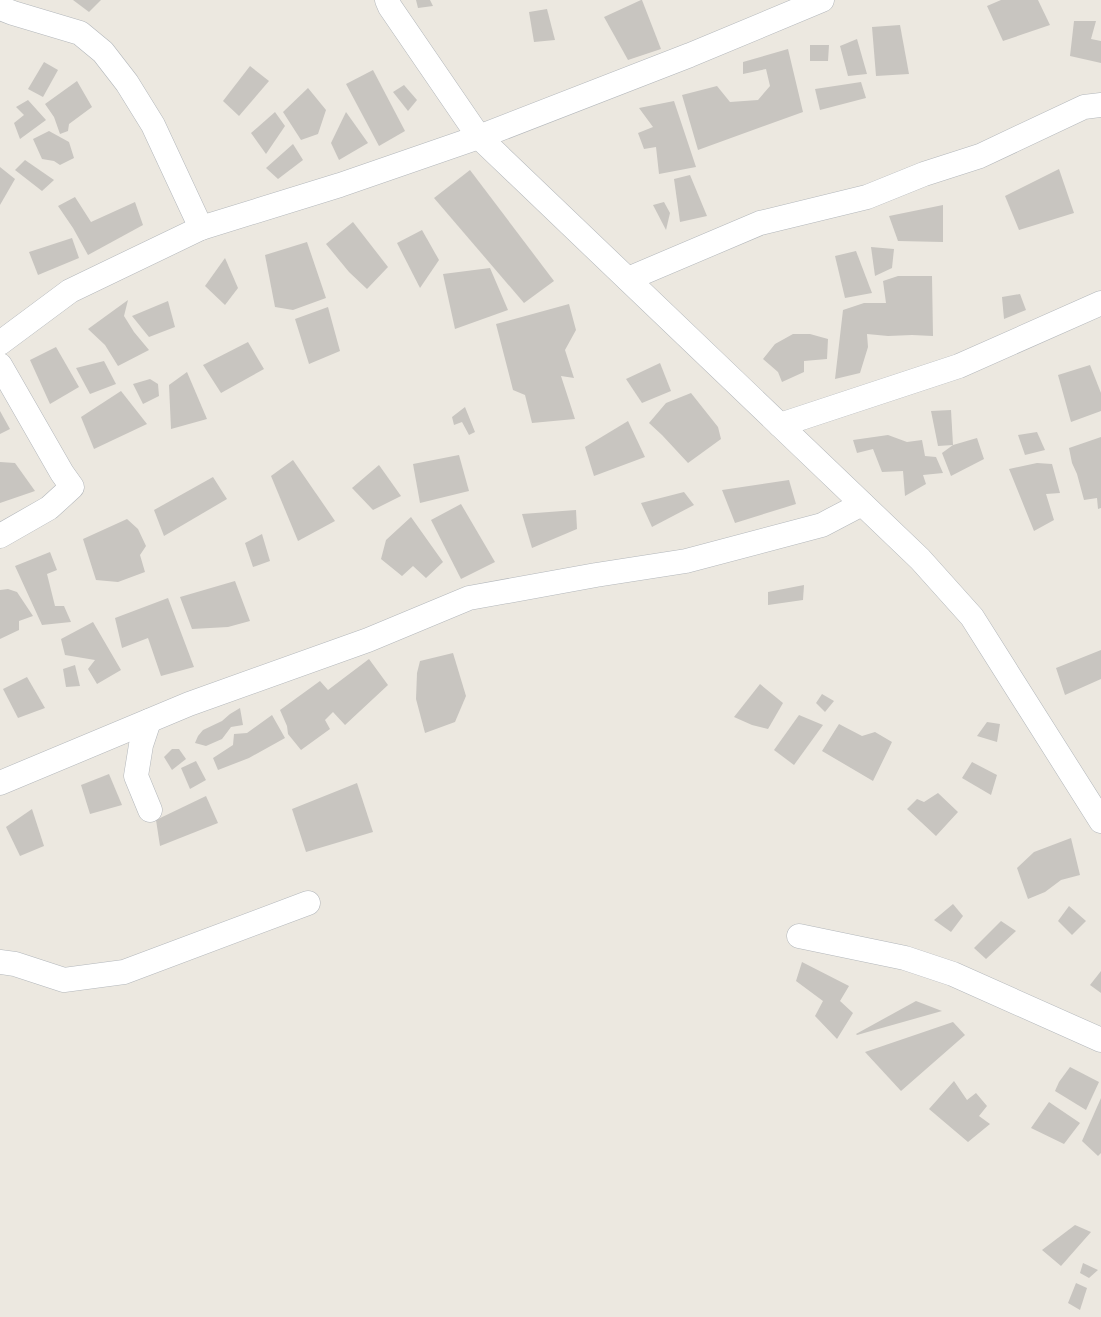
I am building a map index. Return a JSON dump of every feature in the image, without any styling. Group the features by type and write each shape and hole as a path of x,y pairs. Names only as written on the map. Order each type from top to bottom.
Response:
{"street":[{"path":"387,0 479,137 920,560 972,617 1101,821"},
{"path":"0,343 70,291 201,228 479,137 690,55 822,0"},
{"path":"0,8 80,33 103,52 127,83 153,125 201,228"},
{"path":"628,280 760,223 867,196 924,174 980,156 1084,108 1101,105"},
{"path":"780,425 959,366 1101,304"},
{"path":"0,365 72,487 49,508 0,536"},
{"path":"0,783 189,704 368,640 469,598 686,561 822,525 862,504"},
{"path":"149,720 141,745 136,776 150,810"},
{"path":"0,962 15,964 64,980 124,972 308,903"},
{"path":"799,936 905,958 945,972 1101,1040"}],"building":[{"path":"73,0 101,0 89,12"},
{"path":"416,0 430,0 433,6 418,8"},
{"path":"641,0 661,49 628,60 604,17"},
{"path":"1001,0 1038,0 1050,25 1003,41 987,6"},
{"path":"547,9 555,40 534,42 529,12"},
{"path":"1074,21 1096,21 1091,39 1101,41 1101,63 1070,56"},
{"path":"900,25 909,74 876,76 872,27"},
{"path":"857,39 867,74 848,76 840,46"},
{"path":"810,45 829,45 828,61 810,61"},
{"path":"788,49 803,112 698,150 682,95 717,86 730,102 758,100 770,86 766,69 743,74 743,62"},
{"path":"44,62 58,70 43,97 28,89"},
{"path":"250,66 269,81 239,116 223,101"},
{"path":"373,70 405,131 379,146 346,84"},
{"path":"77,81 92,107 69,124 68,131 60,134 54,117 45,104"},
{"path":"861,82 866,98 820,110 815,89"},
{"path":"404,85 417,100 408,111 393,92"},
{"path":"308,88 326,110 318,134 301,140 283,112"},
{"path":"28,100 46,120 20,139 14,123 24,115 16,107"},
{"path":"674,101 696,167 659,174 656,147 644,149 638,133 653,127 639,108"},
{"path":"275,112 285,126 266,154 251,133"},
{"path":"346,112 368,143 339,160 331,143"},
{"path":"49,131 69,142 74,158 60,165 54,161 42,159 33,139"},
{"path":"293,144 303,160 278,179 266,168"},
{"path":"25,160 54,180 42,191 15,170"},
{"path":"0,167 15,179 0,205"},
{"path":"1059,169 1074,213 1019,230 1005,196"},
{"path":"470,170 554,281 524,303 434,198"},
{"path":"690,175 707,216 680,222 674,179"},
{"path":"75,197 91,222 135,202 143,225 88,255 58,206"},
{"path":"664,202 670,213 666,230 653,205"},
{"path":"943,205 943,242 898,241 889,216"},
{"path":"353,222 388,267 367,289 349,272 326,244"},
{"path":"422,230 439,260 420,288 397,243"},
{"path":"72,238 79,258 38,275 29,252"},
{"path":"307,242 326,298 293,310 275,307 265,255"},
{"path":"871,247 894,249 892,268 875,276"},
{"path":"856,251 872,293 845,298 835,256"},
{"path":"225,258 238,288 225,305 205,286"},
{"path":"490,268 508,310 455,329 443,274"},
{"path":"898,276 932,276 933,336 867,334 868,347 860,373 835,379 843,310 864,303 886,303 883,281"},
{"path":"1020,294 1026,310 1004,319 1002,297"},
{"path":"128,300 124,316 149,350 118,366 105,345 88,329"},
{"path":"168,301 175,327 149,337 132,316"},
{"path":"569,304 576,330 565,350 574,378 561,376 575,419 532,423 525,395 513,390 496,324"},
{"path":"328,307 340,351 309,364 295,319"},
{"path":"793,334 810,334 828,339 827,359 804,361 804,372 782,382 778,372 763,359 775,344"},
{"path":"248,342 264,369 221,393 203,365"},
{"path":"56,347 79,387 50,404 30,360"},
{"path":"104,361 116,384 90,394 76,368"},
{"path":"660,363 671,391 642,403 626,379"},
{"path":"1090,365 1101,393 1101,411 1071,422 1058,375"},
{"path":"187,372 207,419 171,429 169,385"},
{"path":"150,379 158,384 159,396 143,404 133,384"},
{"path":"121,391 147,424 94,449 81,417"},
{"path":"691,393 718,427 721,439 688,463 649,423 666,403"},
{"path":"465,407 475,432 469,435 462,422 454,425 452,417"},
{"path":"951,410 953,445 938,446 931,411"},
{"path":"0,411 10,429 0,434"},
{"path":"628,421 645,457 594,476 585,447"},
{"path":"1037,432 1045,450 1025,455 1018,435"},
{"path":"888,435 907,442 922,440 925,456 936,457 943,473 923,475 926,484 905,496 903,471 882,472 873,449 857,453 853,440"},
{"path":"1101,437 1101,508 1098,509 1097,498 1084,500 1069,448"},
{"path":"977,438 984,459 951,476 942,453 953,445"},
{"path":"459,455 469,491 420,503 413,464"},
{"path":"293,460 335,521 298,541 271,476"},
{"path":"0,462 15,463 35,491 0,503"},
{"path":"1037,463 1052,464 1060,493 1046,494 1054,520 1034,531 1009,469"},
{"path":"379,465 401,496 373,510 352,488"},
{"path":"213,477 227,499 164,536 154,510"},
{"path":"789,480 796,504 735,523 722,490"},
{"path":"684,492 694,505 652,527 641,503"},
{"path":"461,504 495,562 461,579 431,520"},
{"path":"576,510 577,529 532,548 522,514"},
{"path":"411,517 443,562 426,578 413,566 402,576 381,559 386,540"},
{"path":"127,519 138,529 146,546 140,555 145,572 118,582 96,580 83,539"},
{"path":"262,534 270,561 253,567 245,543"},
{"path":"50,552 57,570 47,574 55,606 64,606 71,622 42,625 15,566"},
{"path":"235,581 250,621 228,627 192,629 180,597"},
{"path":"804,585 803,600 768,605 768,592"},
{"path":"8,589 17,592 33,616 19,621 19,630 0,639 0,590"},
{"path":"168,598 194,667 161,676 148,638 122,648 115,618"},
{"path":"93,622 121,670 97,684 88,669 95,660 65,655 61,639"},
{"path":"1101,650 1101,679 1065,695 1056,668"},
{"path":"453,653 466,696 455,722 425,733 416,699 417,673 420,661"},
{"path":"369,659 388,685 345,725 333,712 325,720 330,729 301,750 288,734 287,726 280,710 320,681 328,690"},
{"path":"75,665 80,686 66,687 63,669"},
{"path":"27,677 45,708 18,718 3,689"},
{"path":"760,684 783,703 768,729 752,725 734,717"},
{"path":"822,694 834,701 825,712 816,703"},
{"path":"240,708 243,725 231,727 222,739 206,746 195,743 203,730 222,721"},
{"path":"272,715 285,738 249,758 218,770 213,758 233,745 234,734 247,733"},
{"path":"799,715 823,725 794,765 774,750"},
{"path":"987,722 1000,724 997,742 977,736"},
{"path":"839,724 862,736 875,732 892,742 873,781 822,751"},
{"path":"172,749 179,749 186,759 172,770 164,757"},
{"path":"196,761 206,780 190,789 181,768"},
{"path":"972,762 997,775 991,795 962,778"},
{"path":"109,774 122,805 90,814 81,785"},
{"path":"357,783 373,832 306,852 292,809"},
{"path":"938,793 958,812 936,836 907,809 917,799 924,802"},
{"path":"206,796 218,823 160,846 156,820"},
{"path":"32,809 44,846 20,856 6,827"},
{"path":"1071,838 1080,875 1061,880 1045,892 1028,899 1017,868 1034,852"},
{"path":"953,904 963,916 951,932 934,920"},
{"path":"1069,906 1086,921 1072,935 1058,921"},
{"path":"1001,921 1016,931 986,959 974,948"},
{"path":"802,962 849,986 840,1001 853,1013 837,1039 815,1016 823,1001 796,981"},
{"path":"1101,971 1101,993 1090,985"},
{"path":"916,1001 942,1011 856,1034"},
{"path":"953,1022 965,1035 901,1091 865,1052"},
{"path":"1070,1067 1099,1082 1086,1110 1055,1091"},
{"path":"954,1081 967,1100 976,1093 987,1106 979,1116 990,1124 968,1142 929,1109"},
{"path":"1101,1098 1101,1153 1098,1156 1082,1141"},
{"path":"1049,1102 1080,1123 1064,1144 1031,1128"},
{"path":"1075,1225 1091,1232 1061,1266 1042,1250"},
{"path":"1083,1263 1098,1270 1089,1278 1080,1273"},
{"path":"1076,1283 1087,1288 1080,1310 1068,1303"}]}
